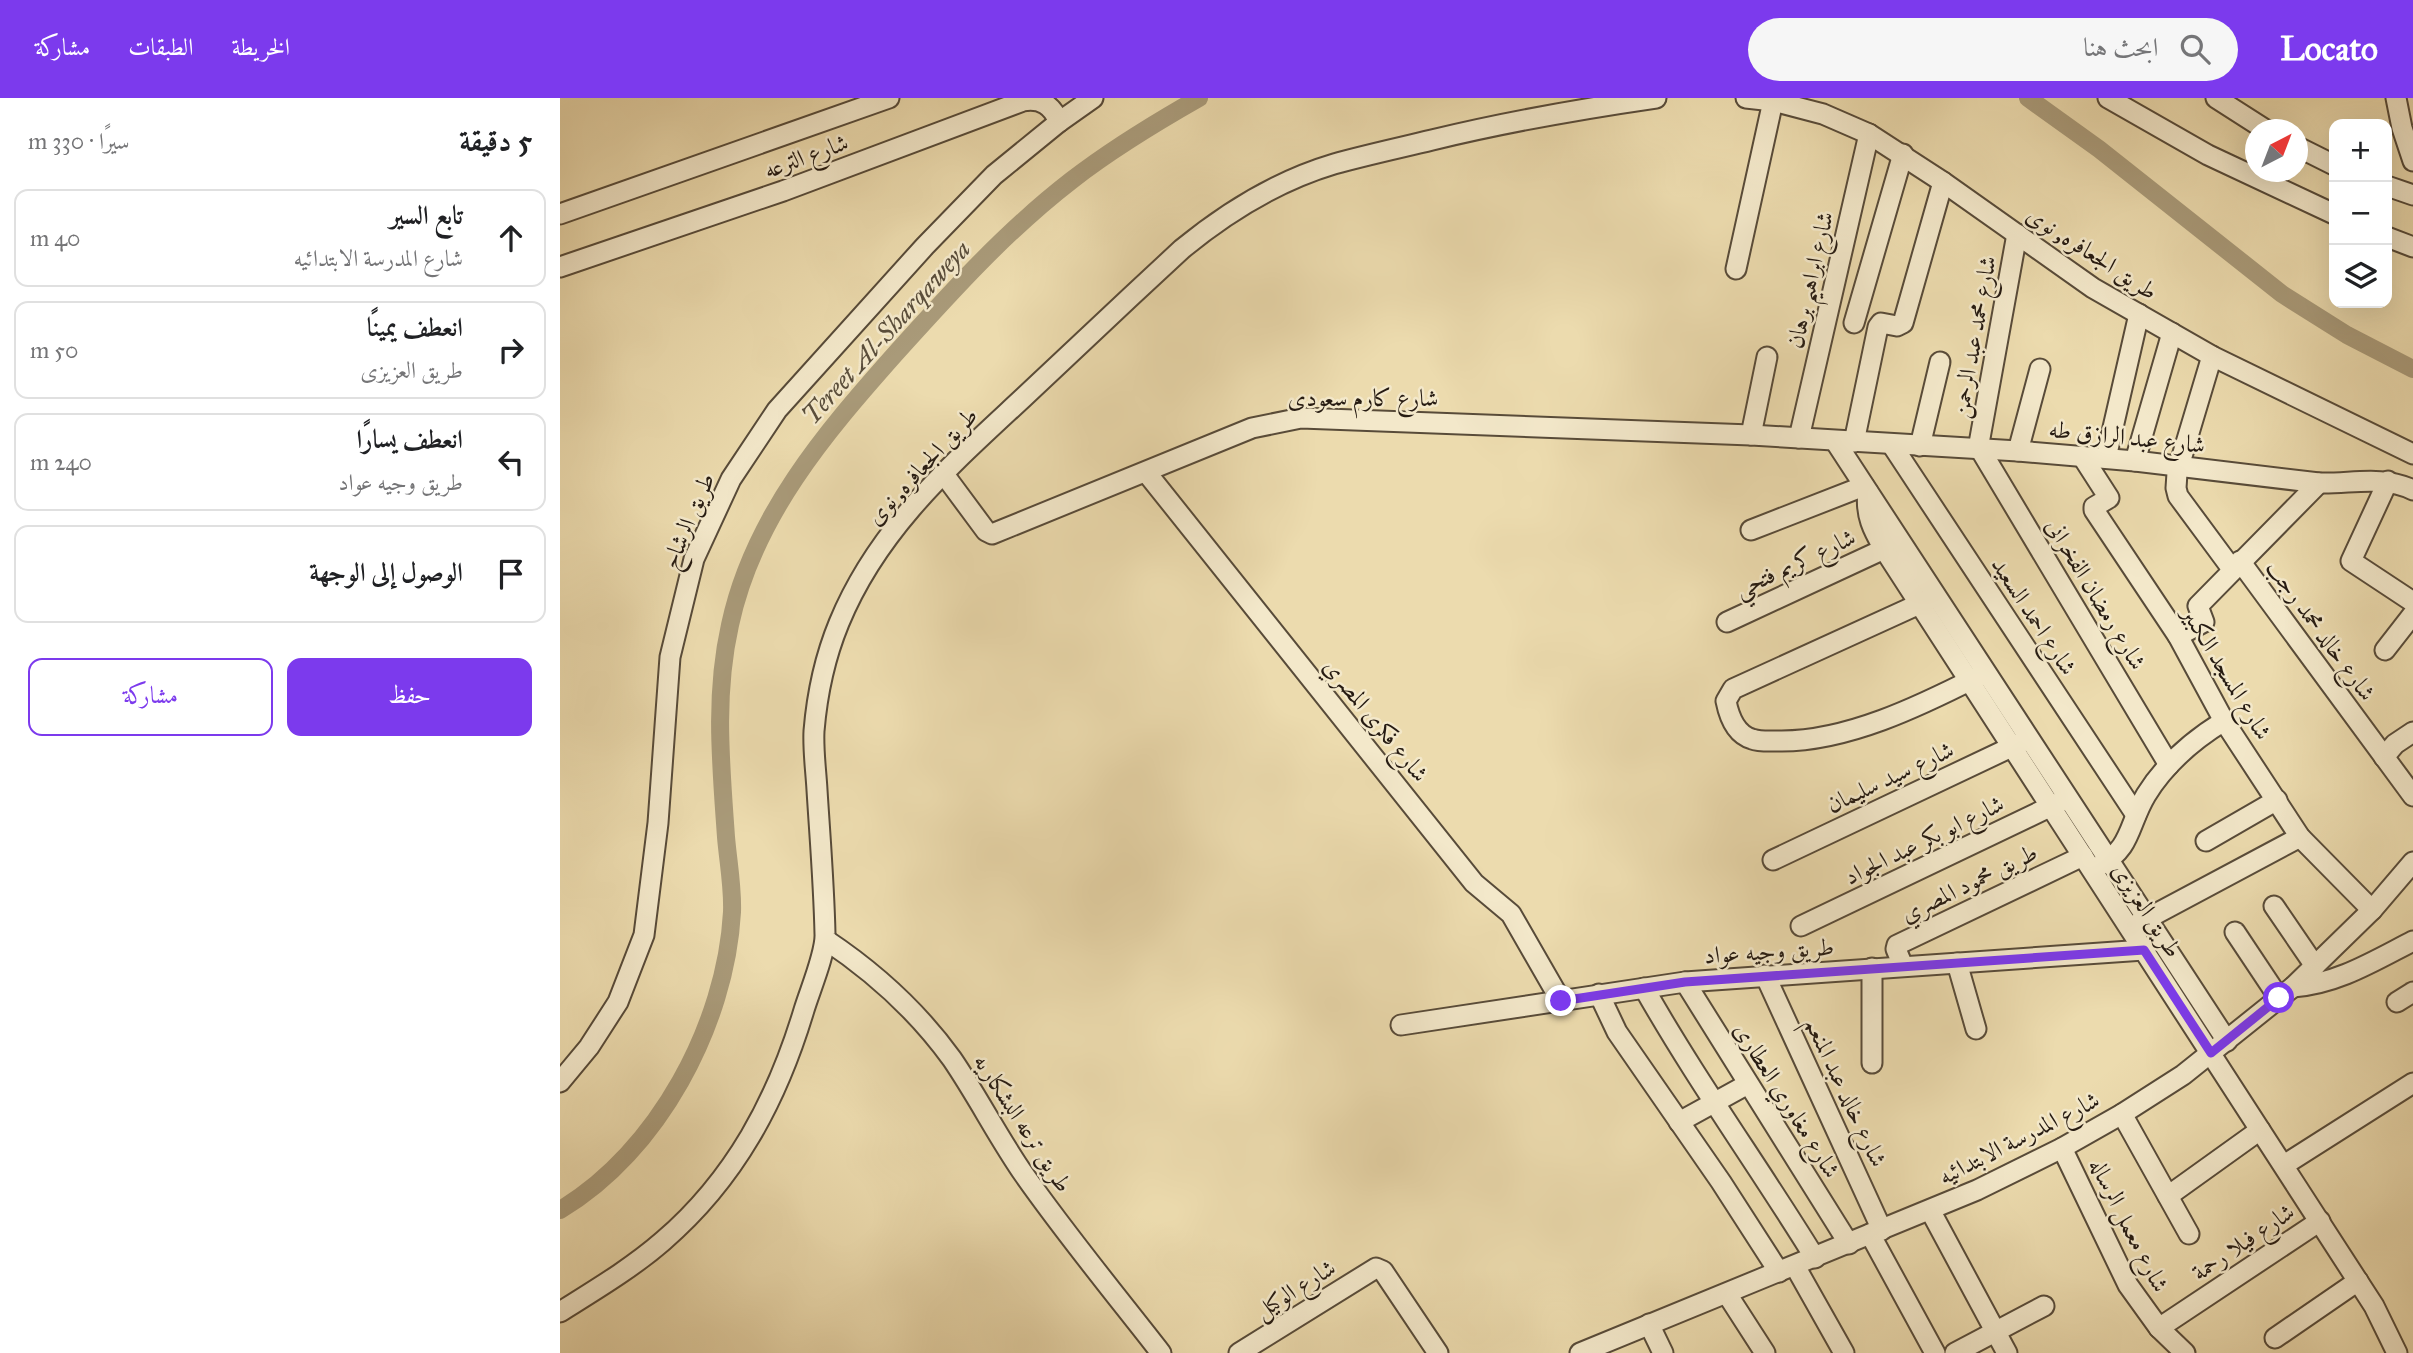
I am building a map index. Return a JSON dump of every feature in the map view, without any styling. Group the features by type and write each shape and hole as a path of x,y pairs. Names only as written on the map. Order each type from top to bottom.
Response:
{"street":[{"path":"560,214 889,98"},
{"name":"طريق الرشاح","path":"560,1082 589,1047 618,1002 644,935 658,823 670,657 694,559 731,479 778,410 907,265 994,175 1093,98"},
{"name":"طريق الجعافره, نوى","path":"560,1312 663,1241 715,1188 758,1126 790,1058 826,940 814,735 818,697 827,661 848,603 893,528 943,473 1182,249 1218,221 1260,195 1335,164 1490,126 1656,98"},
{"name":"طريق الجعافره, نوى","path":"1746,98 1773,101 1823,114 1869,134 1944,182 2073,276 2212,356 2413,454"},
{"path":"2108,98 2208,155 2329,212"},
{"path":"2216,98 2249,119"},
{"path":"2396,98 2413,161"},
{"name":"شارع الترعه","path":"560,267 783,191 1023,101 1032,100 1049,106 1059,122"},
{"path":"1736,269 1773,101"},
{"name":"شارع ابراهيم برهان","path":"1799,438 1869,134"},
{"path":"2308,152 2329,162"},
{"path":"1854,323 1903,154"},
{"path":"1845,441 1878,327 1884,324 1897,327 1903,323 1944,182"},
{"path":"2392,188 2413,195"},
{"name":"شارع محمد عبد الرحمن","path":"1979,449 2017,234"},
{"path":"2392,239 2413,247"},
{"path":"2106,458 2139,314"},
{"path":"2135,461 2172,333"},
{"name":"شارع خالد محمد رجب","path":"2212,356 2176,480 2178,496 2236,565 2413,796"},
{"path":"1751,435 1767,357"},
{"path":"1920,446 1940,362"},
{"path":"2018,451 2040,369"},
{"name":"شارع كارم سعودى","path":"943,473 986,531 992,534 1252,428 1301,418 1845,441"},
{"name":"شارع عبد الرازق طه","path":"1845,441 2106,458 2319,483 2344,484 2368,479 2388,481 2413,490"},
{"name":"طريق العزيزى","path":"1845,441 1866,489 1927,601 2059,802 2094,862 2227,1041"},
{"name":"شارع احمد السعيد","path":"1892,445 2136,815"},
{"name":"شارع رمضان الفخرانى","path":"1979,449 2169,765"},
{"name":"شارع المسجد الكبير","path":"2082,456 2109,498 2094,507 2094,510 2178,636 2224,721 2300,837 2372,910"},
{"name":"شارع فكرى المصري","path":"1146,472 1474,883 1511,914 1561,1001"},
{"path":"2388,481 2351,559 2354,565 2413,602"},
{"path":"2178,636 2204,622 2198,606 2319,483"},
{"path":"1751,530 1866,489"},
{"name":"طريق العزيزى","path":"1866,489 1869,518 1884,549 1927,601"},
{"name":"شارع كريم فتحي","path":"1727,622 1884,549"},
{"path":"1927,601 1734,689 1726,701 1732,720 1743,734 1752,739 1791,741 1839,734 1889,717 1977,677"},
{"path":"2385,650 2413,614"},
{"path":"2094,862 2117,854 2127,839 2144,797 2169,765 2205,733 2224,721"},
{"path":"2384,757 2395,744 2413,732"},
{"name":"شارع سيد سليمان","path":"1773,860 2020,743"},
{"path":"2206,841 2277,800"},
{"name":"شارع ابو بكر عبد الجواد","path":"1801,926 2059,802"},
{"path":"2138,923 2300,837"},
{"name":"طريق محمود المصري","path":"1903,966 1897,945 2094,862"},
{"name":"شارع المدرسة الابتدائيه","path":"1590,1351 1649,1324 1978,1190 2122,1114 2211,1053 2286,992 2372,910 2413,862"},
{"path":"2274,906 2315,966"},
{"name":"طريق العزيزى","path":"2138,923 2144,950 2374,1306 2397,1353"},
{"path":"2235,932 2286,992 2342,977 2413,941"},
{"name":"طريق ترعه البشكاريه","path":"826,940 861,963 893,993 945,1051 1026,1178 1161,1353"},
{"name":"طريق وجيه عواد","path":"1401,1026 1685,982 2144,950"},
{"path":"1957,963 1976,1029"},
{"path":"1872,968 1872,1063"},
{"name":"شارع خالد عبد المنعم","path":"1765,975 1876,1232 1935,1353"},
{"name":"شارع مغاوري العطارى","path":"1685,982 1849,1244"},
{"path":"1644,988 1664,1025 1815,1258"},
{"path":"1599,994 1618,1032 1679,1122 1787,1269 1844,1353"},
{"path":"2284,1164 2413,1083"},
{"path":"1679,1122 1748,1084"},
{"path":"2122,1114 2189,1234"},
{"path":"2168,1196 2260,1130"},
{"name":"شارع معمل الرساله","path":"2062,1148 2128,1285 2159,1328 2185,1353"},
{"path":"1930,1210 2007,1353"},
{"name":"شارع فيلا رحمة","path":"2159,1328 2320,1221"},
{"name":"شارع الوكيل","path":"1239,1353 1374,1269 1383,1271 1438,1353"},
{"path":"2275,1338 2358,1281"},
{"path":"1727,1294 1765,1353"},
{"path":"1955,1353 2044,1306"},
{"path":"1649,1324 1663,1353"}],"waterway":[{"name":"Tereet Al-Sharqaweya","path":"560,1210 595,1185 627,1155 656,1120 701,1040 716,998 727,955 732,912 720,731 725,652 741,586 774,513 795,478 843,414 980,262 1048,199 1087,169 1199,98"},
{"name":"Tereet Al-Sharqaweya","path":"2028,98 2099,149 2282,294 2347,335 2413,369"}],"route":[{"path":"1561,1001 1685,982 1765,975 2144,950 2211,1053 2279,998"}]}
